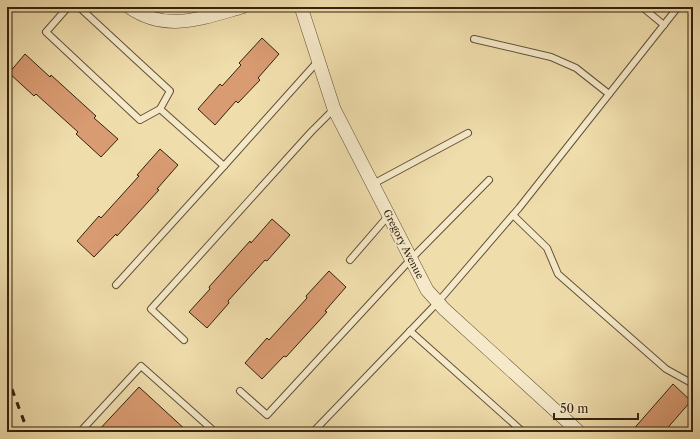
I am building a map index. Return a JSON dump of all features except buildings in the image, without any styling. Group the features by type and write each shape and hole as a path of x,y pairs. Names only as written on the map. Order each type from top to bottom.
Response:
{"street":[{"path":"129,7 141,15 167,22 186,21 209,17 242,7"},
{"name":"Gregory Avenue","path":"302,7 334,109 427,290 438,302 579,432"}],"lane":[{"path":"68,7 46,32 140,120 160,109 170,91 79,7"},
{"path":"199,7 209,17"},
{"path":"642,7 664,25"},
{"path":"312,432 438,302 513,215 678,7"},
{"path":"474,39 551,57 576,68 609,94"},
{"path":"116,285 319,60"},
{"path":"160,109 224,166"},
{"path":"184,340 150,309 310,132 334,109"},
{"path":"373,184 468,133"},
{"path":"240,391 267,415 412,259 489,180"},
{"path":"350,260 389,215"},
{"path":"513,215 547,248 558,274 666,369 693,384"},
{"path":"410,331 523,432"},
{"path":"80,432 141,366 215,432"}],"railway":[{"path":"7,376 28,432"}]}
